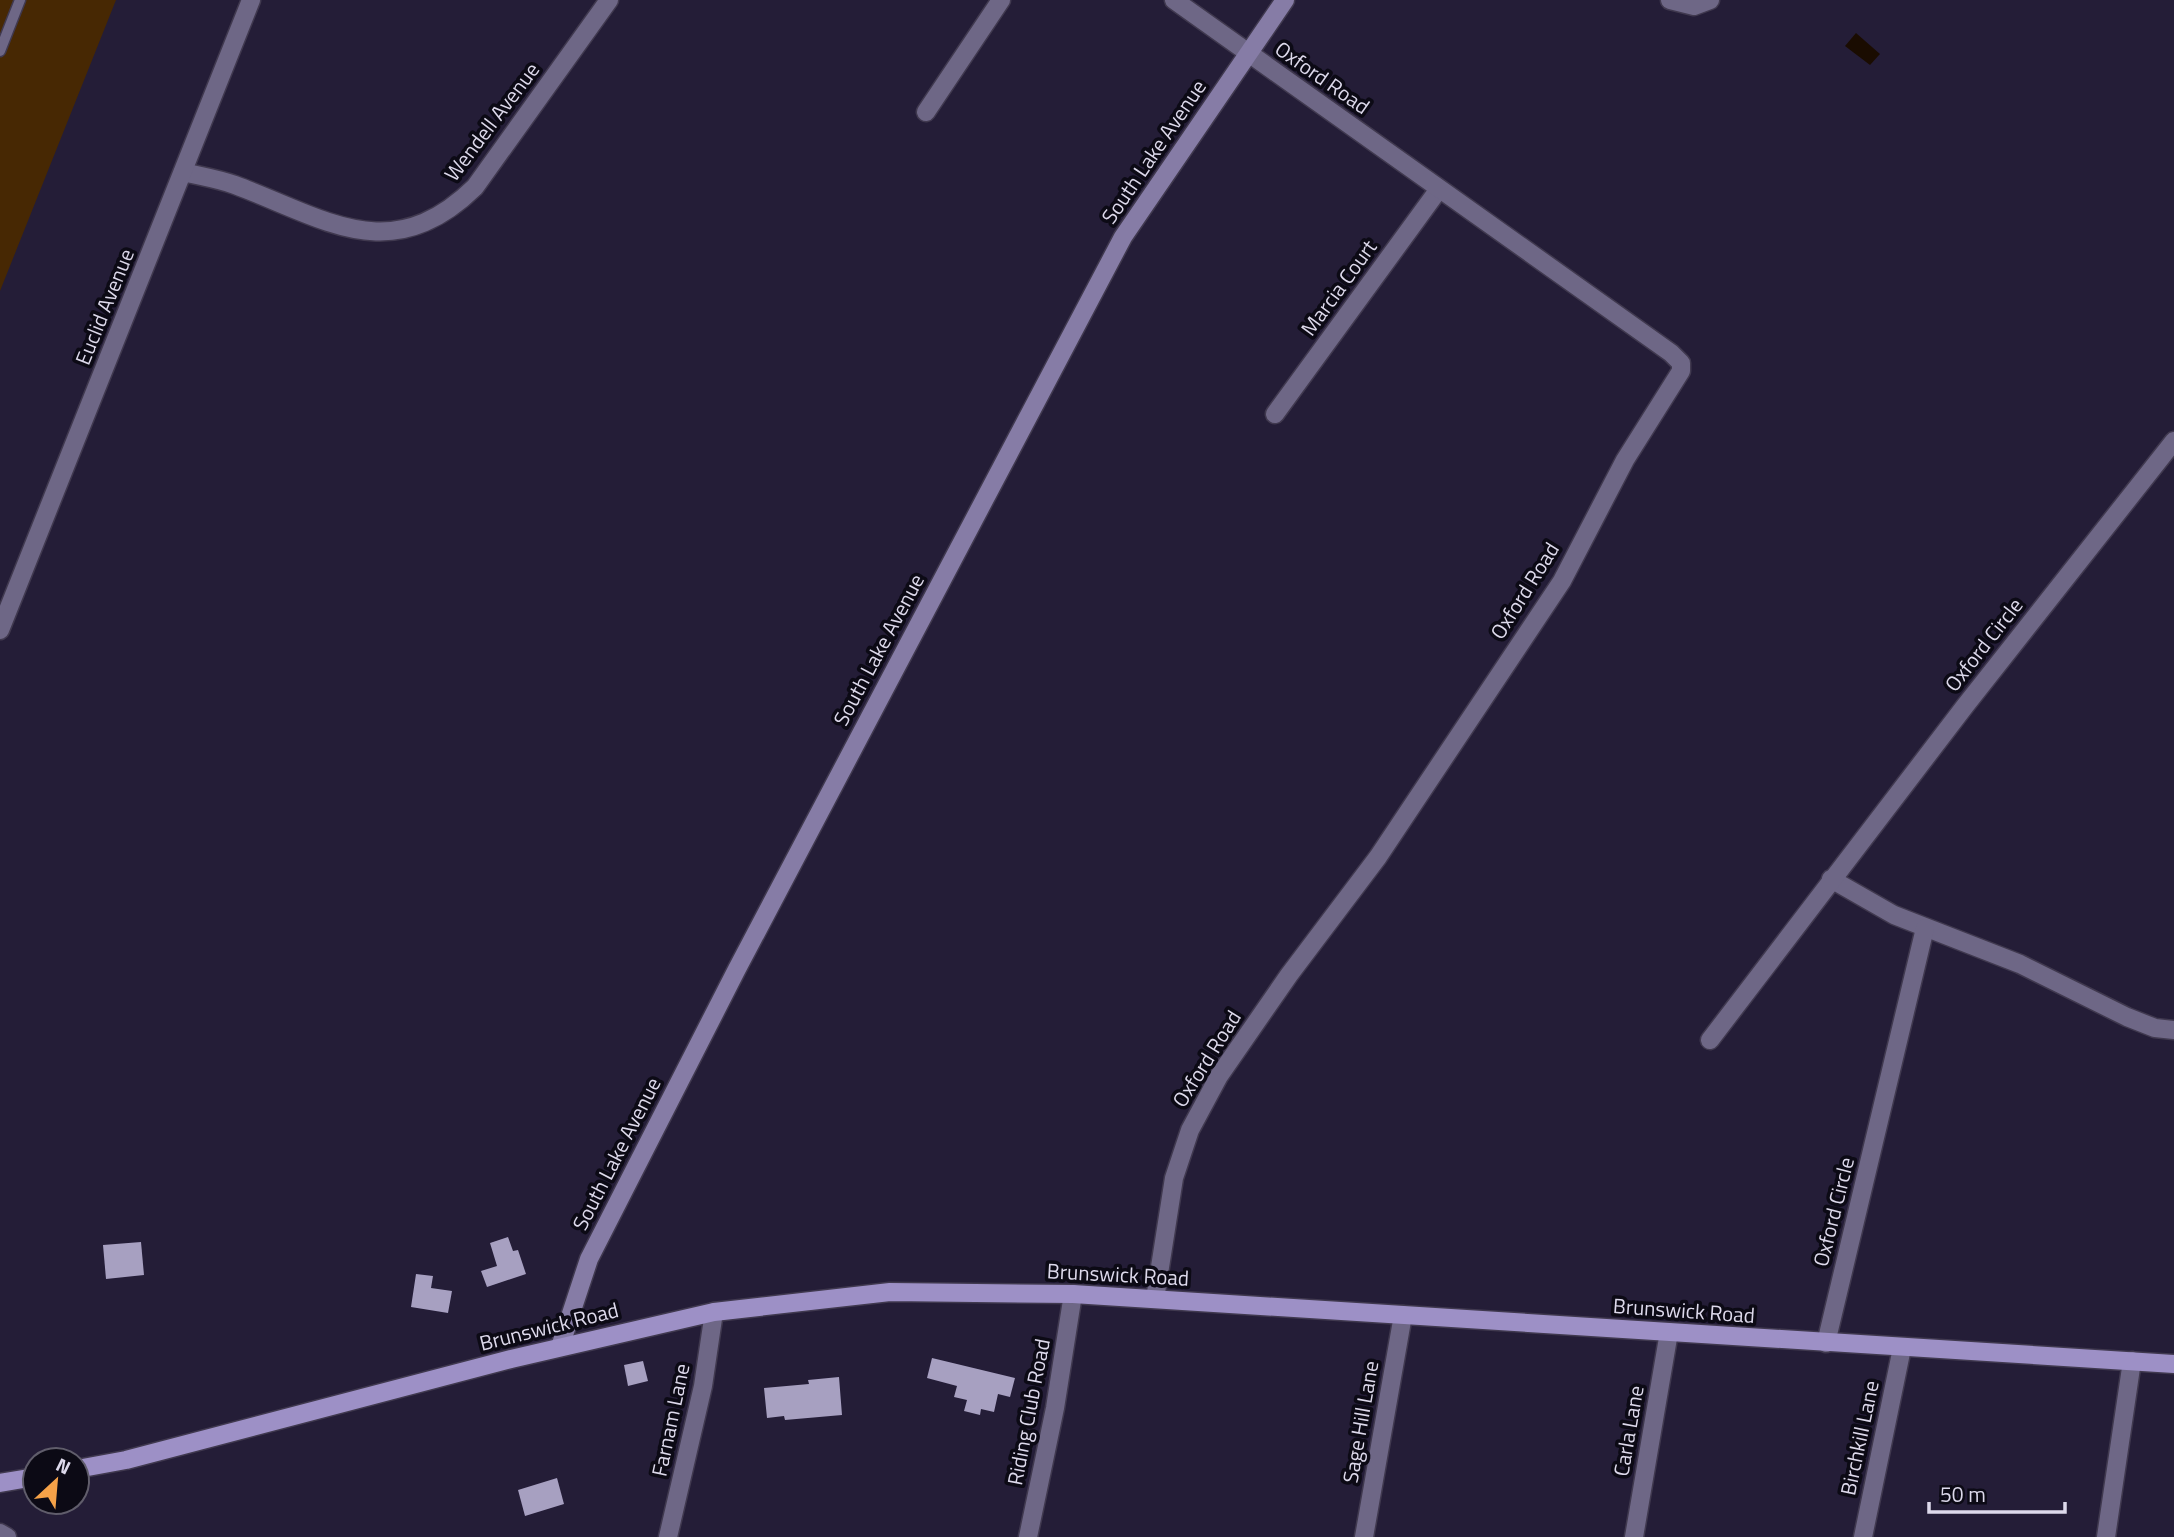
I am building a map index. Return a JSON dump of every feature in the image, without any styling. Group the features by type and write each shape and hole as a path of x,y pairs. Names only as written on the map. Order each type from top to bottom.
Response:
{"main road":[{"name":"Brunswick Road","path":"91,1466 126,1460 561,1347 714,1312 890,1292 1073,1294 2174,1364"},
{"path":"0,1483 21,1479"}],"street":[{"name":"Euclid Avenue","path":"0,630 251,0"},
{"name":"Wendell Avenue","path":"183,172 232,184 338,227 361,232 393,230 428,222 453,209 475,187 609,0"},
{"path":"926,112 1001,0"},
{"name":"Oxford Road","path":"1155,1299 1174,1178 1191,1130 1219,1076 1289,975 1378,857 1562,581 1625,460 1681,371 1681,363 1671,353 1174,0"},
{"name":"South Lake Avenue","path":"561,1347 589,1259 737,969 1123,237 1285,0"},
{"path":"1670,0 1694,6 1710,0"},
{"name":"Marcia Court","path":"1275,414 1440,189"},
{"name":"Oxford Circle","path":"1710,1040 1831,879 2174,441"},
{"path":"1831,879 1925,928 1955,936 2020,964 2127,1017 2155,1028 2174,1030"},
{"name":"Oxford Circle","path":"1826,1343 1925,928"},
{"name":"Riding Club Road","path":"1028,1537 1055,1408 1073,1294"},
{"name":"Farnam Lane","path":"668,1537 703,1386 714,1312"},
{"name":"Sage Hill Lane","path":"1364,1537 1403,1315"},
{"name":"Carla Lane","path":"1634,1537 1669,1332"},
{"name":"Birchkill Lane","path":"1863,1537 1902,1348"},
{"path":"2106,1537 2132,1361"},
{"path":"0,1533 7,1537"}],"lane":[{"path":"0,51 19,0"}],"shaded area":[{"path":"0,0 116,0 0,291"},
{"path":"1856,33 1880,54 1870,65 1845,46"}],"building":[{"path":"508,1237 513,1251 518,1250 526,1274 487,1287 481,1271 497,1266 490,1243"},
{"path":"141,1242 144,1275 106,1279 103,1245"},
{"path":"416,1274 433,1276 431,1288 452,1291 448,1313 411,1307"},
{"path":"932,1358 1015,1378 1010,1397 998,1394 994,1412 981,1409 980,1415 964,1411 967,1400 954,1397 957,1386 927,1378"},
{"path":"643,1361 648,1381 628,1386 624,1365"},
{"path":"839,1377 842,1415 785,1420 784,1416 767,1418 764,1388 809,1384 808,1380"},
{"path":"557,1478 564,1504 525,1516 518,1490"}]}
